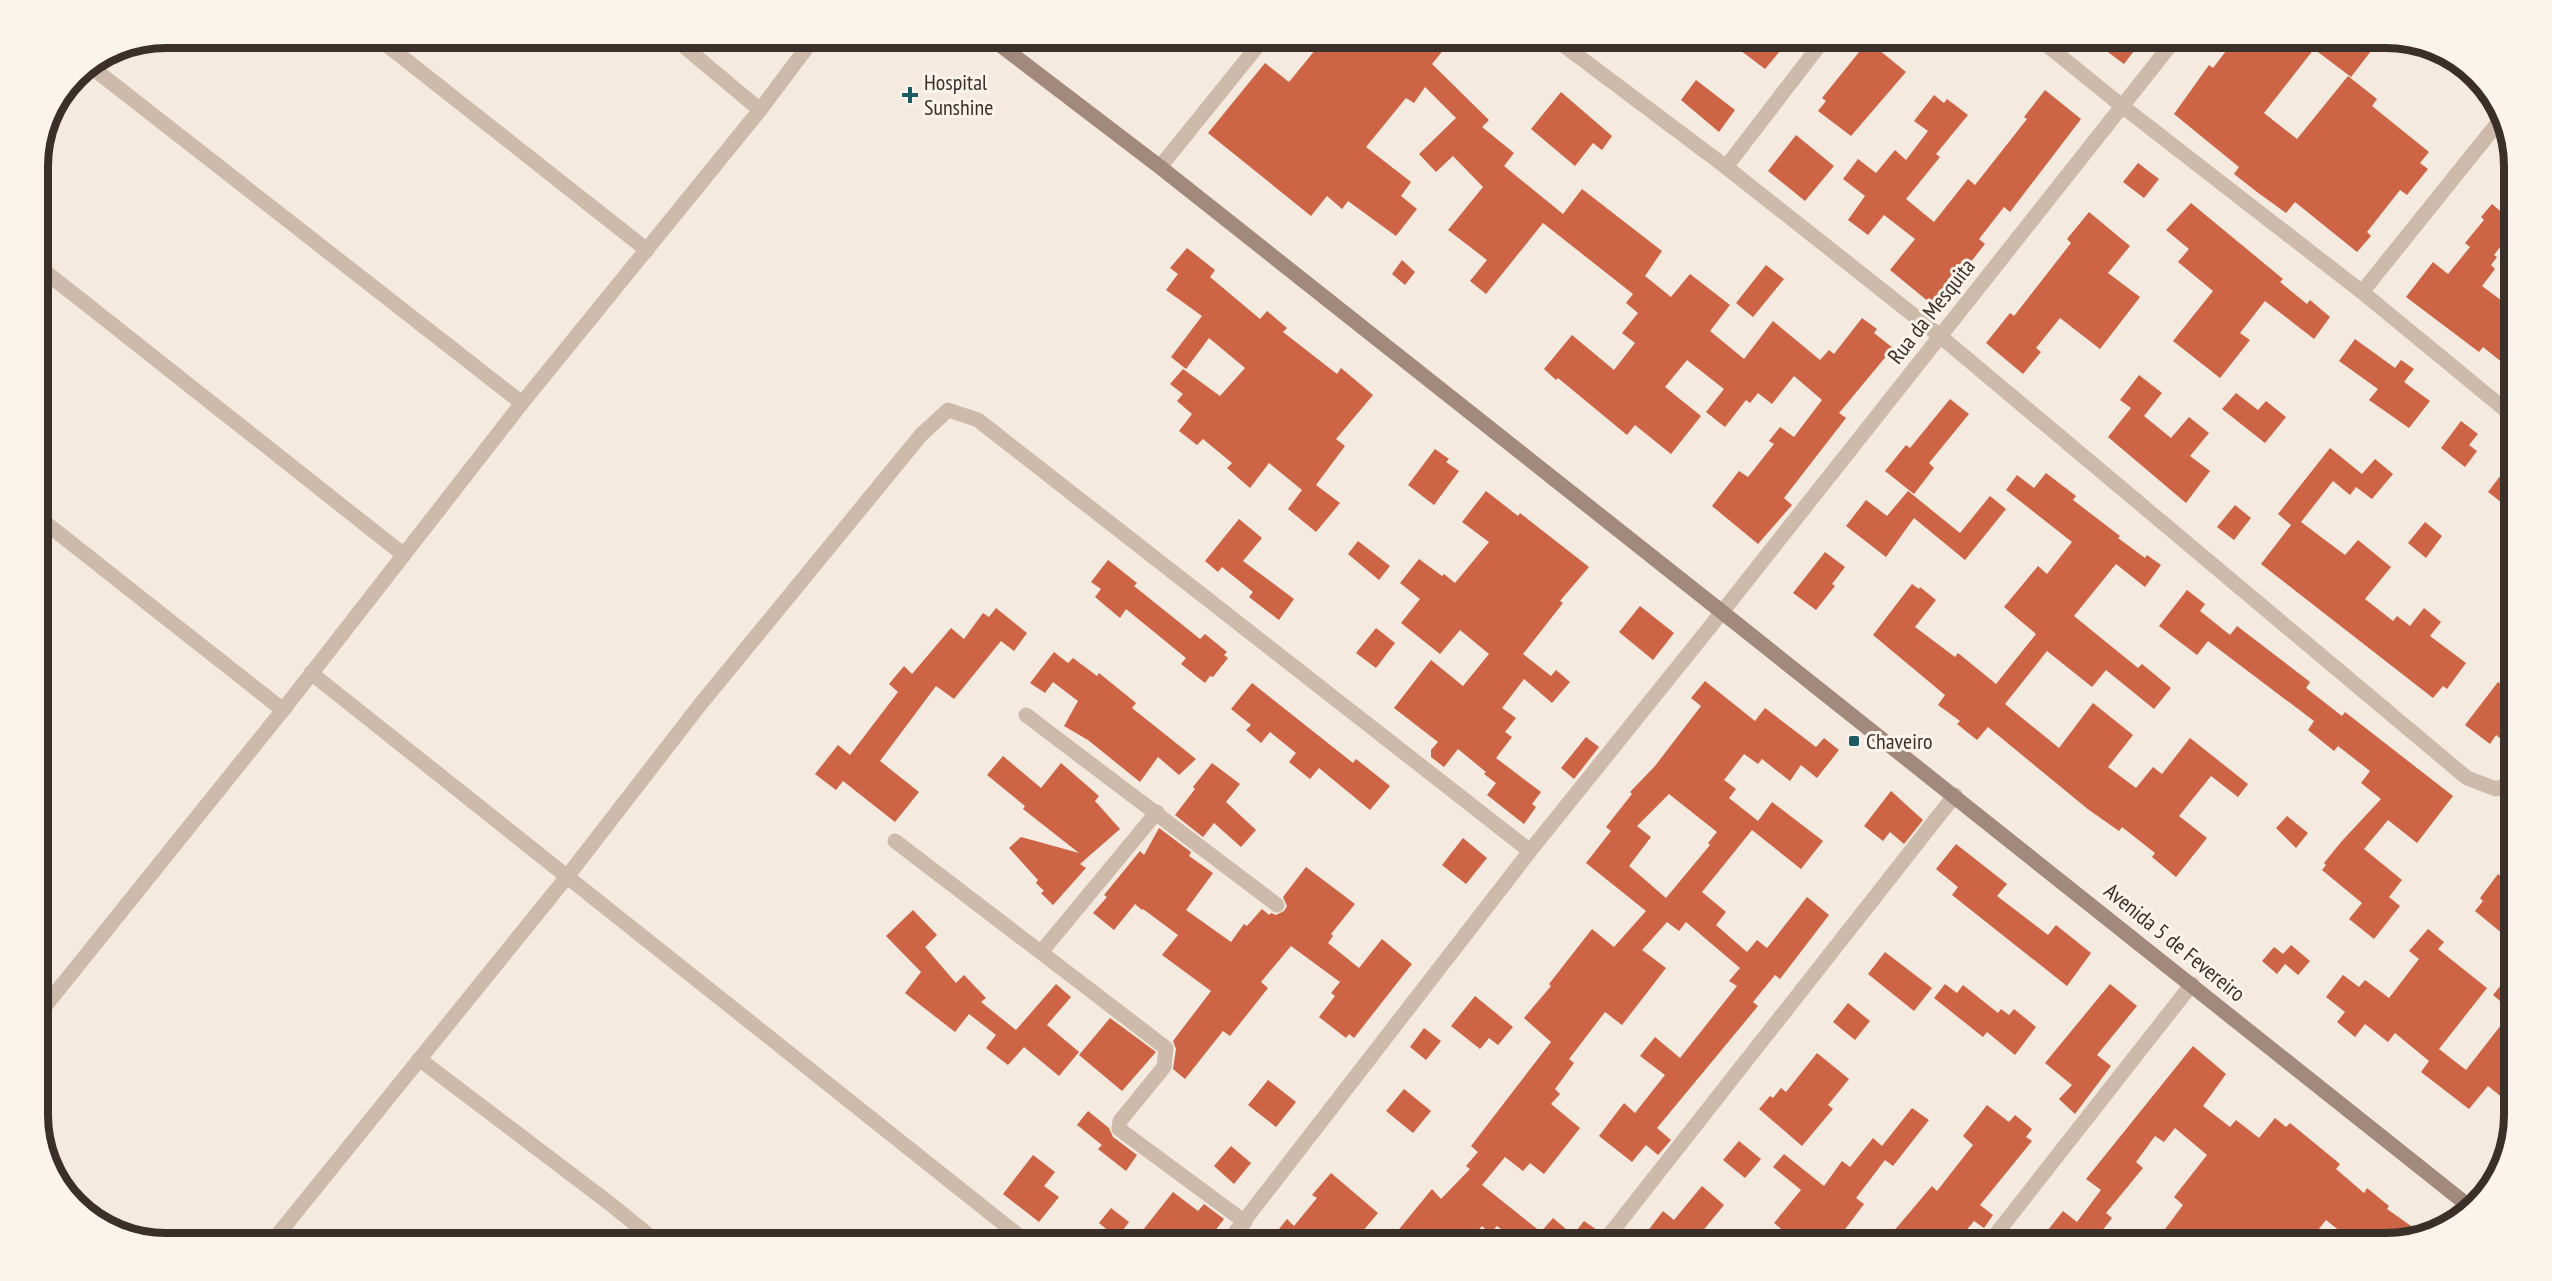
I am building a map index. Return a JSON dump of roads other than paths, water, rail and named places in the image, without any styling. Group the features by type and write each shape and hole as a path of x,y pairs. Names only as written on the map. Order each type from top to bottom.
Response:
{"street":[{"path":"391,48 646,250"},
{"path":"686,48 760,110"},
{"path":"48,999 283,710 522,403 760,110 806,48"},
{"name":"Avenida 5 de Fevereiro","path":"1004,48 1160,167 1850,715 1955,795 2465,1203"},
{"path":"1160,167 1256,48"},
{"path":"1567,48 1726,167 1940,336 2467,778 2496,789 2504,786"},
{"path":"1726,167 1817,48"},
{"path":"2050,48 2362,292 2504,409"},
{"name":"Rua da Mesquita","path":"1236,1233 1530,850 1722,612 2168,48"},
{"path":"97,71 522,403"},
{"path":"2362,292 2497,125"},
{"path":"48,274 404,555"},
{"path":"283,1233 419,1059 566,878 699,706 921,435 948,410 978,420 1530,850"},
{"path":"48,525 283,710"},
{"path":"310,673 1014,1233"},
{"path":"1026,715 1277,905"},
{"path":"1612,1233 1955,795"},
{"path":"1042,951 1157,812"},
{"path":"895,841 1042,951 1166,1048 1164,1067 1120,1121 1119,1129 1245,1222"},
{"path":"1997,1233 2192,984"},
{"path":"419,1059 613,1206 645,1233"},
{"path":"1999,1230 2002,1233"}],"place":[{"name":"Hospital Sunshine","path":"910,95"},
{"name":"Chaveiro","path":"1854,741"}]}
